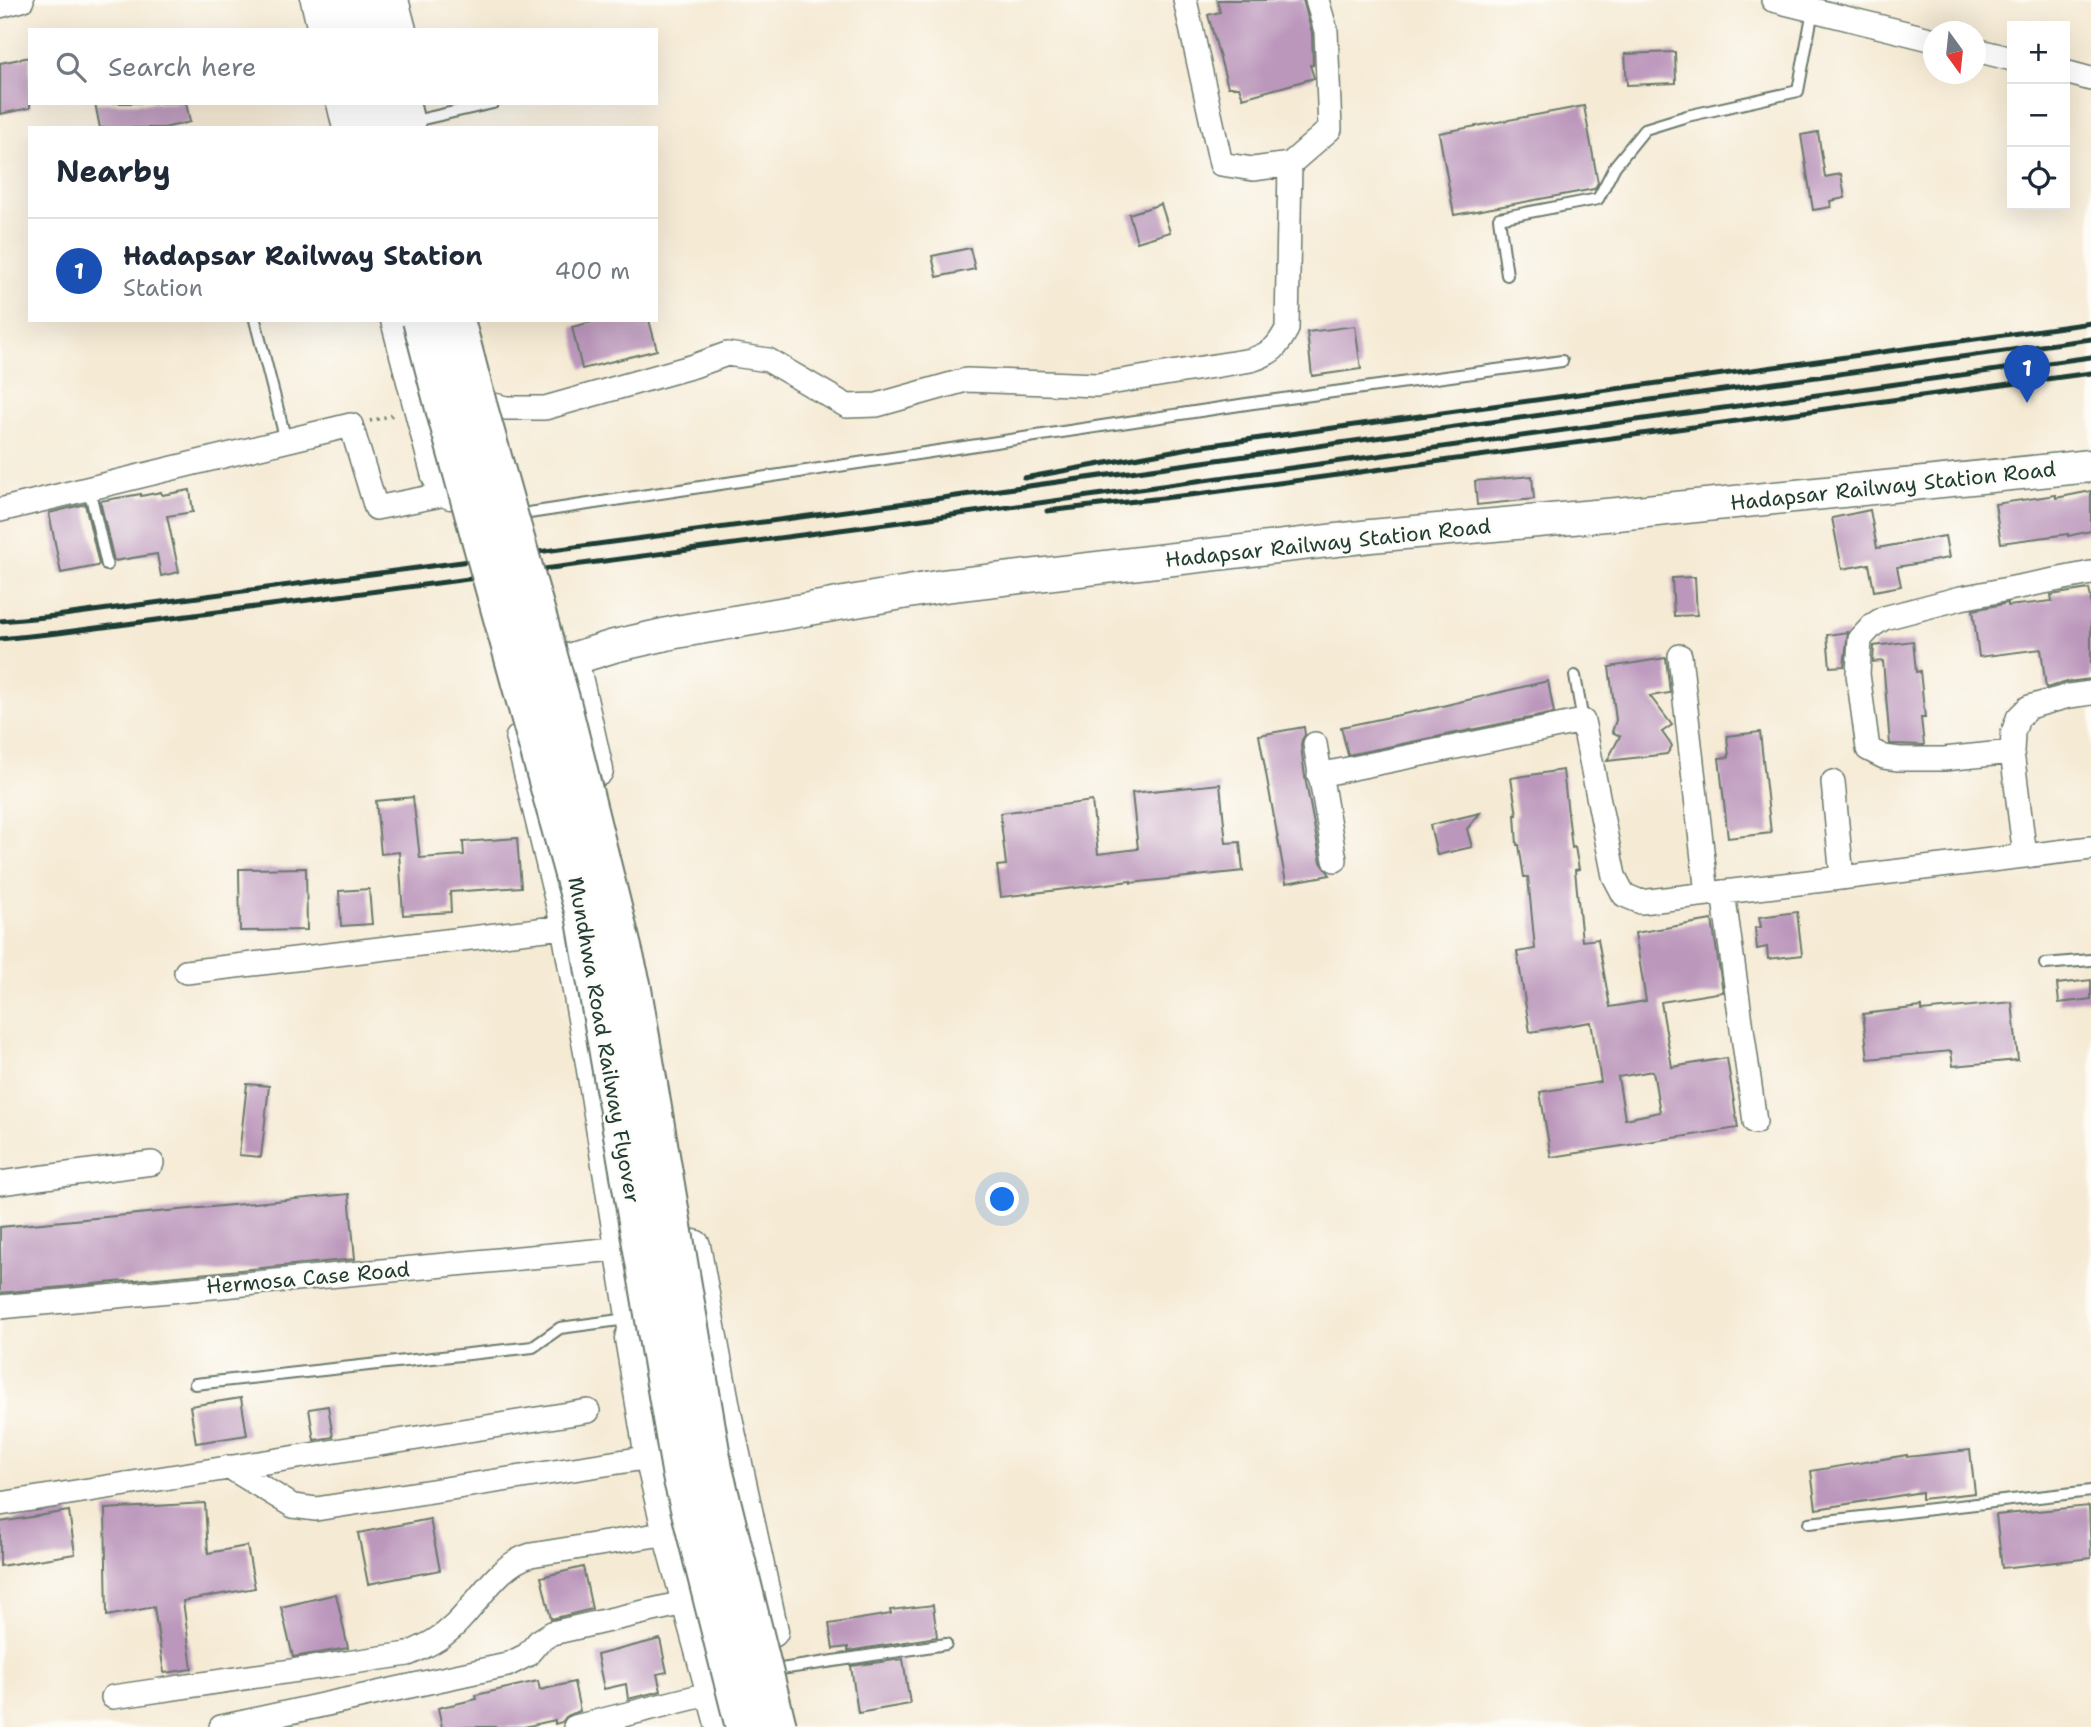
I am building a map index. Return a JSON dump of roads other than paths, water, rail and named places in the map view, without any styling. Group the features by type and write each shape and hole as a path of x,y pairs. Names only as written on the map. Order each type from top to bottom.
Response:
{"highway":[{"path":"338,0 345,28"},
{"path":"372,0 379,28"},
{"path":"367,105 373,126"},
{"name":"Mundhwa Road Railway Flyover","path":"423,322 585,914 682,1476 745,1727"},
{"name":"Mundhwa Road Railway Flyover","path":"456,322 562,706 631,984 713,1469 777,1727"}],"street":[{"path":"0,6 22,0"},
{"path":"317,0 324,28"},
{"path":"392,0 399,28"},
{"path":"1185,0 1222,164 1253,169 1290,164 1330,129 1326,31 1317,0"},
{"path":"1773,0 1923,37"},
{"path":"1986,52 2007,58"},
{"path":"2070,73 2091,79"},
{"path":"343,105 349,126"},
{"path":"494,405 506,408 545,408 727,354 768,360 847,406 877,405 966,380 1097,386 1251,360 1268,354 1279,344 1287,328 1290,164"},
{"path":"398,322 438,476 451,494"},
{"path":"0,510 351,425 376,508 451,494 508,479 509,462 473,322"},
{"name":"Hadapsar Railway Station Road","path":"709,1325 635,929 572,659 676,632 943,586 1371,536 2091,467"},
{"path":"2012,752 1944,759 1899,759 1884,757 1868,749 1858,674 1860,639 1884,618 1961,598 2091,573"},
{"path":"1680,656 1715,893 1755,1122"},
{"path":"505,691 563,927 651,1457 669,1534 722,1727"},
{"path":"2025,856 2012,752 2013,733 2018,718 2029,707 2091,693"},
{"path":"1319,775 1583,721 1614,876 1624,895 1642,902 2091,848"},
{"path":"1315,744 1335,860"},
{"path":"1833,782 1842,878"},
{"path":"186,972 563,927"},
{"path":"0,1183 152,1163"},
{"name":"Hermosa Case Road","path":"0,1307 615,1249"},
{"path":"629,1329 709,1325 725,1413 794,1727"},
{"path":"0,1504 588,1411"},
{"path":"229,1467 293,1507 316,1509 651,1457"},
{"path":"113,1697 408,1654 433,1644 456,1625 506,1568 518,1559 669,1534"},
{"path":"221,1727 507,1665 527,1655 552,1633 688,1602"},
{"path":"575,1727 712,1693"}],"lane":[{"path":"1507,275 1499,218 1598,199 1615,166 1645,130 1687,116 1798,91 1813,10"},
{"path":"415,116 481,105"},
{"path":"256,322 286,441"},
{"path":"451,494 465,511 488,517 545,512 583,503 1253,403 1562,361"},
{"path":"89,488 107,565"},
{"path":"1575,676 1583,721"},
{"path":"2045,964 2091,960"},
{"path":"195,1384 533,1347 560,1328 629,1329"},
{"path":"1809,1523 2091,1491"},
{"path":"780,1669 946,1644"}],"railway":[{"path":"1024,478 1189,448 2091,323"},
{"path":"0,621 56,616 913,502 2091,339"},
{"path":"0,639 916,520 2091,357"},
{"path":"1047,511 1198,494 2091,373"}],"place":[{"name":"Hadapsar Railway Station","path":"2027,403"}]}
